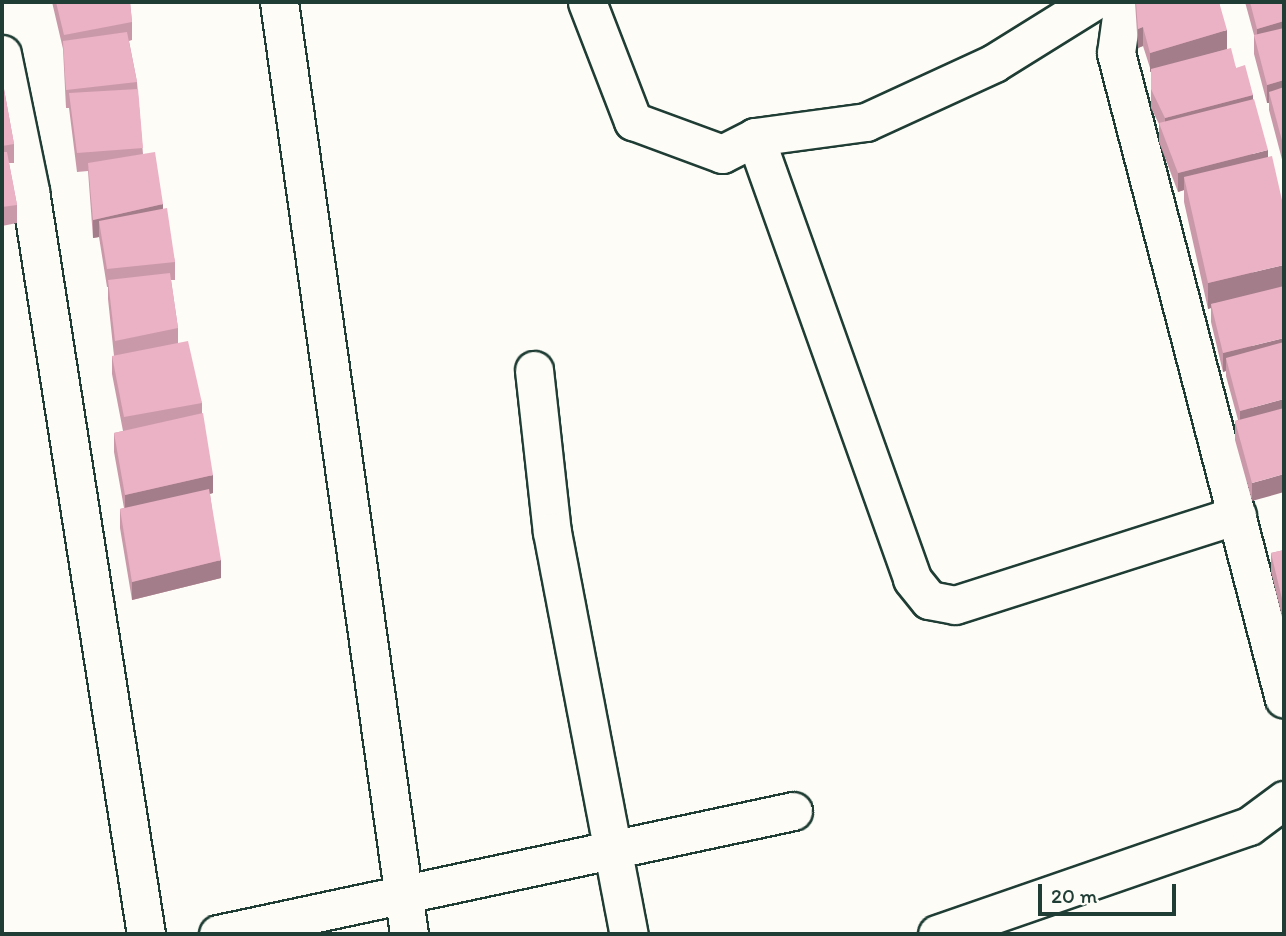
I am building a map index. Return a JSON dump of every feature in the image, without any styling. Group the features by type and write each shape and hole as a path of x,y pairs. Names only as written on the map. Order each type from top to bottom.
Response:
{"street":[{"path":"279,2 409,934"},
{"path":"587,2 633,121 722,154 755,137 866,122 994,63 1092,2"},
{"path":"1123,2 1116,53 1284,699"},
{"path":"2,54 30,191 146,934"},
{"path":"755,137 912,579 929,600 955,605 1237,515"},
{"path":"534,370 552,532 616,850 629,934"},
{"path":"937,934 1249,825 1284,800"},
{"path":"218,934 793,811"}],"building":[{"path":"56,2 130,2 132,22 64,35"},
{"path":"1136,2 1219,2 1227,30 1150,53 1143,27 1138,29"},
{"path":"1250,2 1284,2 1284,21 1257,29"},
{"path":"1284,28 1284,80 1267,85 1254,35"},
{"path":"127,32 137,82 66,90 63,41"},
{"path":"1231,48 1236,68 1245,65 1253,95 1165,118 1151,89 1151,69"},
{"path":"2,78 14,144 2,146"},
{"path":"1284,87 1284,148 1269,92"},
{"path":"138,89 143,148 77,153 69,93"},
{"path":"1254,99 1268,150 1178,173 1159,123"},
{"path":"2,152 7,152 17,205 2,207"},
{"path":"155,152 163,204 93,220 88,163"},
{"path":"1272,156 1284,209 1284,265 1208,283 1184,177"},
{"path":"167,208 175,262 107,269 99,221"},
{"path":"170,273 178,328 115,341 108,280"},
{"path":"1284,286 1284,338 1223,353 1211,304"},
{"path":"188,341 202,403 124,417 112,356"},
{"path":"1284,342 1284,399 1240,411 1226,358"},
{"path":"1284,408 1284,474 1252,483 1235,421"},
{"path":"203,413 213,475 125,495 114,433"},
{"path":"209,489 221,560 132,582 120,509"},
{"path":"1284,550 1284,607 1271,553"}]}
